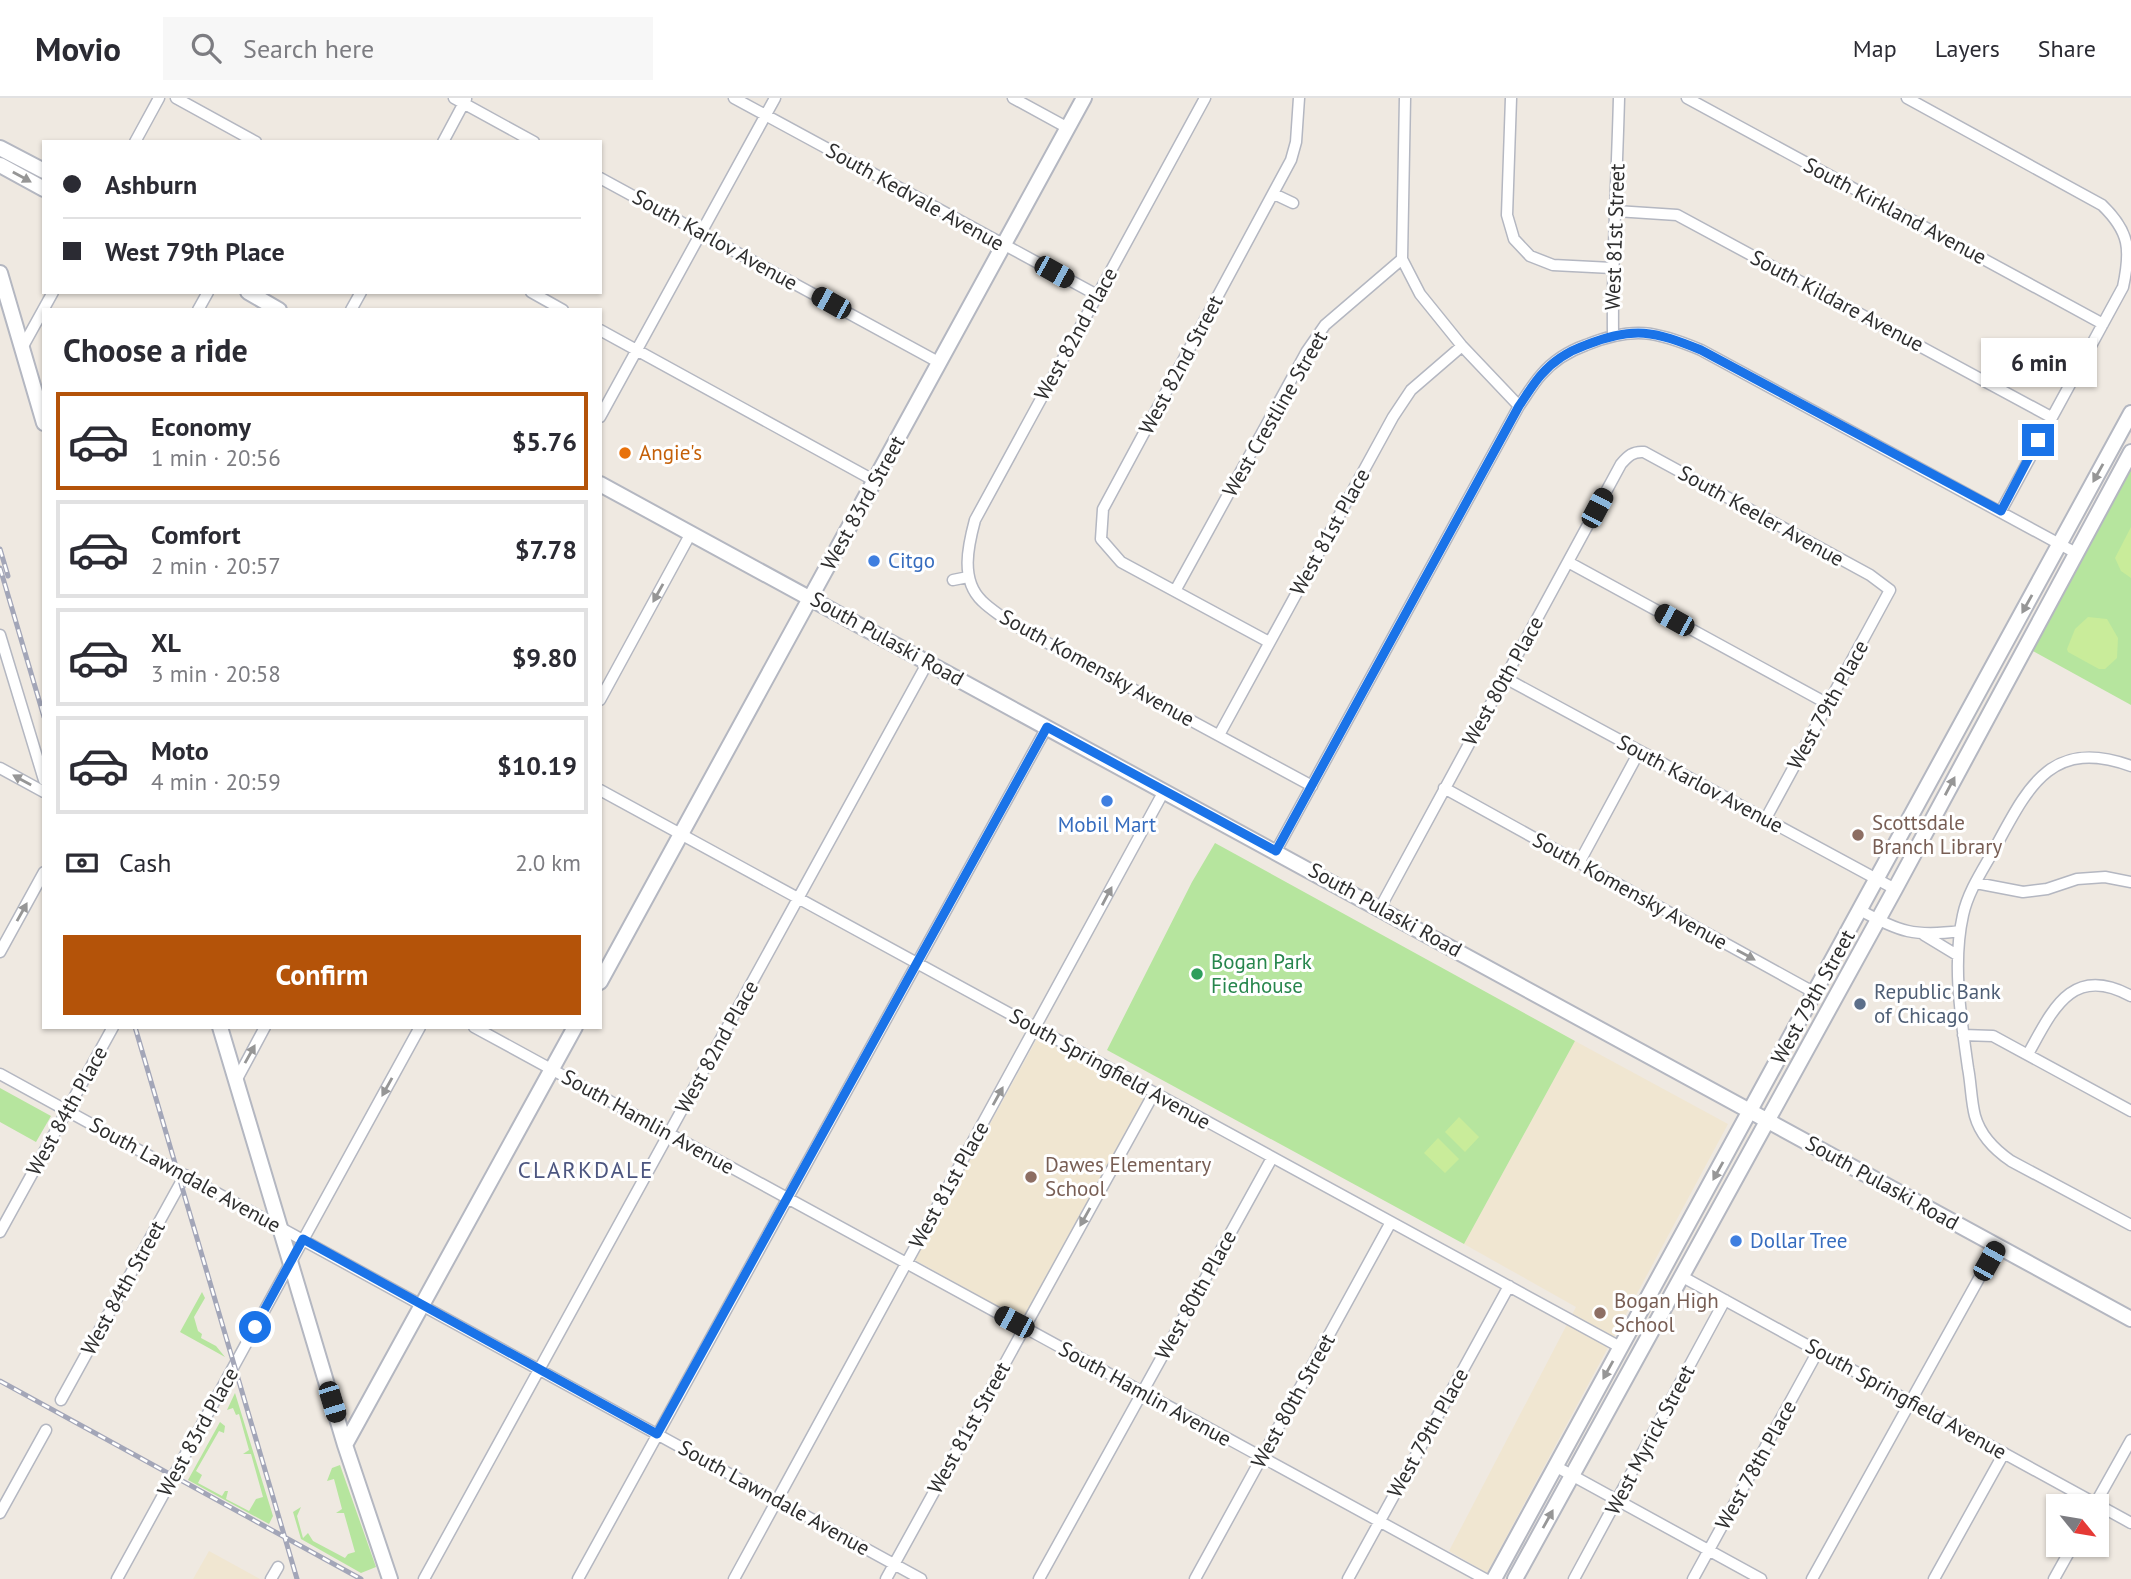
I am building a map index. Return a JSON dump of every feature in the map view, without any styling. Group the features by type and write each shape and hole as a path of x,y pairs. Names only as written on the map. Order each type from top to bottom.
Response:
{"main road":[{"name":"West 83rd Street","path":"602,978 1084,98"},
{"path":"0,148 42,170"},
{"path":"0,165 42,188"},
{"path":"0,273 42,416"},
{"path":"251,294 276,308"},
{"name":"West 79th Street","path":"1494,1579 2131,413"},
{"name":"West 79th Street","path":"1515,1579 1895,889 2131,453"},
{"name":"South Pulaski Road","path":"602,485 2131,1319"},
{"path":"221,1029 345,1445 390,1579"},
{"path":"345,1445 574,1029"}],"street":[{"path":"136,140 159,98"},
{"path":"176,98 252,140"},
{"path":"454,98 465,101 531,140"},
{"name":"South Kedvale Avenue","path":"734,98 1097,295"},
{"path":"602,413 775,98"},
{"path":"1013,98 1068,128"},
{"name":"West 82nd Place","path":"968,577 968,546 975,520 1205,98"},
{"name":"West 82nd Street","path":"1175,591 1121,562 1096,540 1103,509 1291,160 1296,142 1299,98"},
{"path":"1405,98 1402,259 1420,294 1462,346 1519,406"},
{"path":"1511,98 1507,215 1514,239 1530,256 1553,265 1612,268"},
{"name":"West 81st Street","path":"1276,851 1519,406 1541,374 1558,360 1575,349 1613,334 1612,268 1619,98"},
{"name":"South Kirkland Avenue","path":"1686,98 2103,324"},
{"path":"1909,99 2102,205 2128,233 2129,260 2123,287 2001,511"},
{"path":"444,140 465,101"},
{"name":"South Karlov Avenue","path":"602,179 940,363"},
{"path":"1274,194 1293,204"},
{"name":"South Kildare Avenue","path":"1616,211 1677,215 2051,417"},
{"name":"West Crestline Street","path":"1175,591 1307,351 1325,325 1402,259"},
{"path":"534,294 559,308"},
{"path":"22,348 42,311"},
{"path":"602,331 875,481"},
{"path":"1613,334 1641,332 1670,337 1701,350 2076,553"},
{"name":"West 81st Place","path":"1219,735 1405,399 1411,390 1462,346"},
{"name":"South Keeler Avenue","path":"1628,456 1644,452 1893,588"},
{"name":"West 80th Place","path":"1380,908 1621,464 1628,456"},
{"path":"602,696 691,533"},
{"path":"1568,562 1828,704"},
{"path":"953,580 968,577"},
{"name":"South Komensky Avenue","path":"968,577 980,599 1009,622 1312,786"},
{"name":"West 79th Place","path":"1765,820 1893,588"},
{"path":"1175,591 1269,642"},
{"path":"0,635 42,773"},
{"path":"0,671 7,659"},
{"name":"West 82nd Place","path":"424,1579 928,662"},
{"name":"South Karlov Avenue","path":"1505,678 1895,889"},
{"path":"578,1579 1047,727"},
{"path":"1579,863 1639,752"},
{"path":"2131,766 2099,760 2070,759 2055,765 2040,778 2023,797 1976,883 1964,910 1957,955 1975,1116 1983,1132 1998,1151 2011,1161 2131,1225"},
{"path":"0,768 42,791"},
{"name":"South Komensky Avenue","path":"1444,788 1815,992"},
{"name":"South Springfield Avenue","path":"602,791 1620,1347"},
{"name":"West 81st Place","path":"734,1579 1164,791"},
{"path":"0,952 42,876"},
{"path":"1976,883 2023,892 2047,889 2077,879 2105,877 2131,881"},
{"path":"1860,910 1902,930 1924,935 1960,932"},
{"path":"1924,935 1957,955"},
{"path":"2028,1054 2051,1013 2062,999 2076,989 2096,984 2131,996"},
{"name":"West 84th Place","path":"0,1232 112,1029"},
{"path":"236,1081 264,1029"},
{"name":"West 83rd Place","path":"117,1579 419,1029"},
{"name":"South Hamlin Avenue","path":"478,1029 1485,1579"},
{"path":"1964,1035 1993,1035 2131,1111"},
{"name":"South Lawndale Avenue","path":"0,1074 921,1579"},
{"name":"West 81st Street","path":"886,1579 1154,1093"},
{"name":"West 80th Place","path":"1039,1579 1272,1158"},
{"name":"West 84th Street","path":"61,1400 185,1175"},
{"name":"West 80th Street","path":"1195,1579 1391,1222"},
{"path":"1812,1579 1997,1246"},
{"name":"South Springfield Avenue","path":"1681,1276 2075,1494"},
{"name":"West 79th Place","path":"1348,1579 1509,1286"},
{"name":"West Myrick Street","path":"1574,1579 1726,1300"},
{"name":"West 78th Place","path":"1693,1579 1818,1351"},
{"path":"0,1513 46,1430"},
{"path":"2100,1494 2131,1440"},
{"path":"1934,1579 2004,1453"},
{"path":"1555,1466 1761,1579"},
{"name":"South Springfield Avenue","path":"2109,1512 2131,1523"},
{"path":"2054,1579 2066,1558"},
{"path":"271,1579 278,1567"}],"shaded area":[{"name":"Dawes Elementary School","path":"1039,1035 1147,1094 1022,1320 915,1260"},
{"name":"Bogan High School","path":"1575,1041 1728,1124 1487,1573 1449,1551 1576,1307 1464,1244"},
{"path":"209,1551 260,1579 193,1579"}],"green space":[{"path":"2131,468 2131,705 2031,650"},
{"path":"2131,527 2131,578 2121,571 2115,558"},
{"path":"2088,617 2107,619 2118,638 2117,658 2105,669 2099,669 2067,649 2075,629"},
{"path":"1215,843 1575,1041 1464,1244 1107,1050 1192,882"},
{"path":"0,1088 51,1116 36,1142 0,1122"},
{"path":"1459,1117 1479,1137 1465,1152 1445,1132"},
{"path":"1438,1138 1459,1159 1445,1173 1424,1153"},
{"path":"202,1292 205,1298 194,1317 198,1331 202,1334 201,1338 216,1346 225,1357 180,1332"},
{"path":"235,1393 273,1516 269,1524 188,1480 220,1422 225,1426 224,1433 219,1431 196,1471 202,1475 198,1483 222,1496 228,1491 226,1499 249,1511 256,1499 263,1497 251,1454 243,1454 249,1450 239,1414 236,1415 233,1408 227,1410"},
{"path":"340,1465 376,1567 361,1573 301,1539 293,1512 301,1507 297,1516 303,1538 308,1533 313,1541 345,1558 355,1552 344,1513 336,1513 342,1509 334,1479 327,1481 332,1468"}],"railway":[{"path":"0,549 8,576"},
{"path":"0,568 42,710"},
{"path":"136,1029 297,1579"},
{"path":"0,1381 361,1579"}],"place":[{"name":"Angie's","path":"625,453"},
{"name":"Citgo","path":"874,561"},
{"name":"Mobil Mart","path":"1107,801"},
{"name":"Scottsdale Branch Library","path":"1858,835"},
{"name":"Bogan Park Fiedhouse","path":"1197,974"},
{"name":"Republic Bank of Chicago","path":"1860,1004"},
{"name":"Dawes Elementary School","path":"1031,1177"},
{"name":"Dollar Tree","path":"1736,1241"},
{"name":"Bogan High School","path":"1600,1313"}],"district":[{"name":"CLARKDALE","path":"586,1170"}],"route":[{"path":"255,1327 303,1239 657,1434 1047,727 1276,851 1519,406 1541,374 1575,349 1613,334 1641,332 1670,337 1701,350 2001,511 2038,440"}]}
